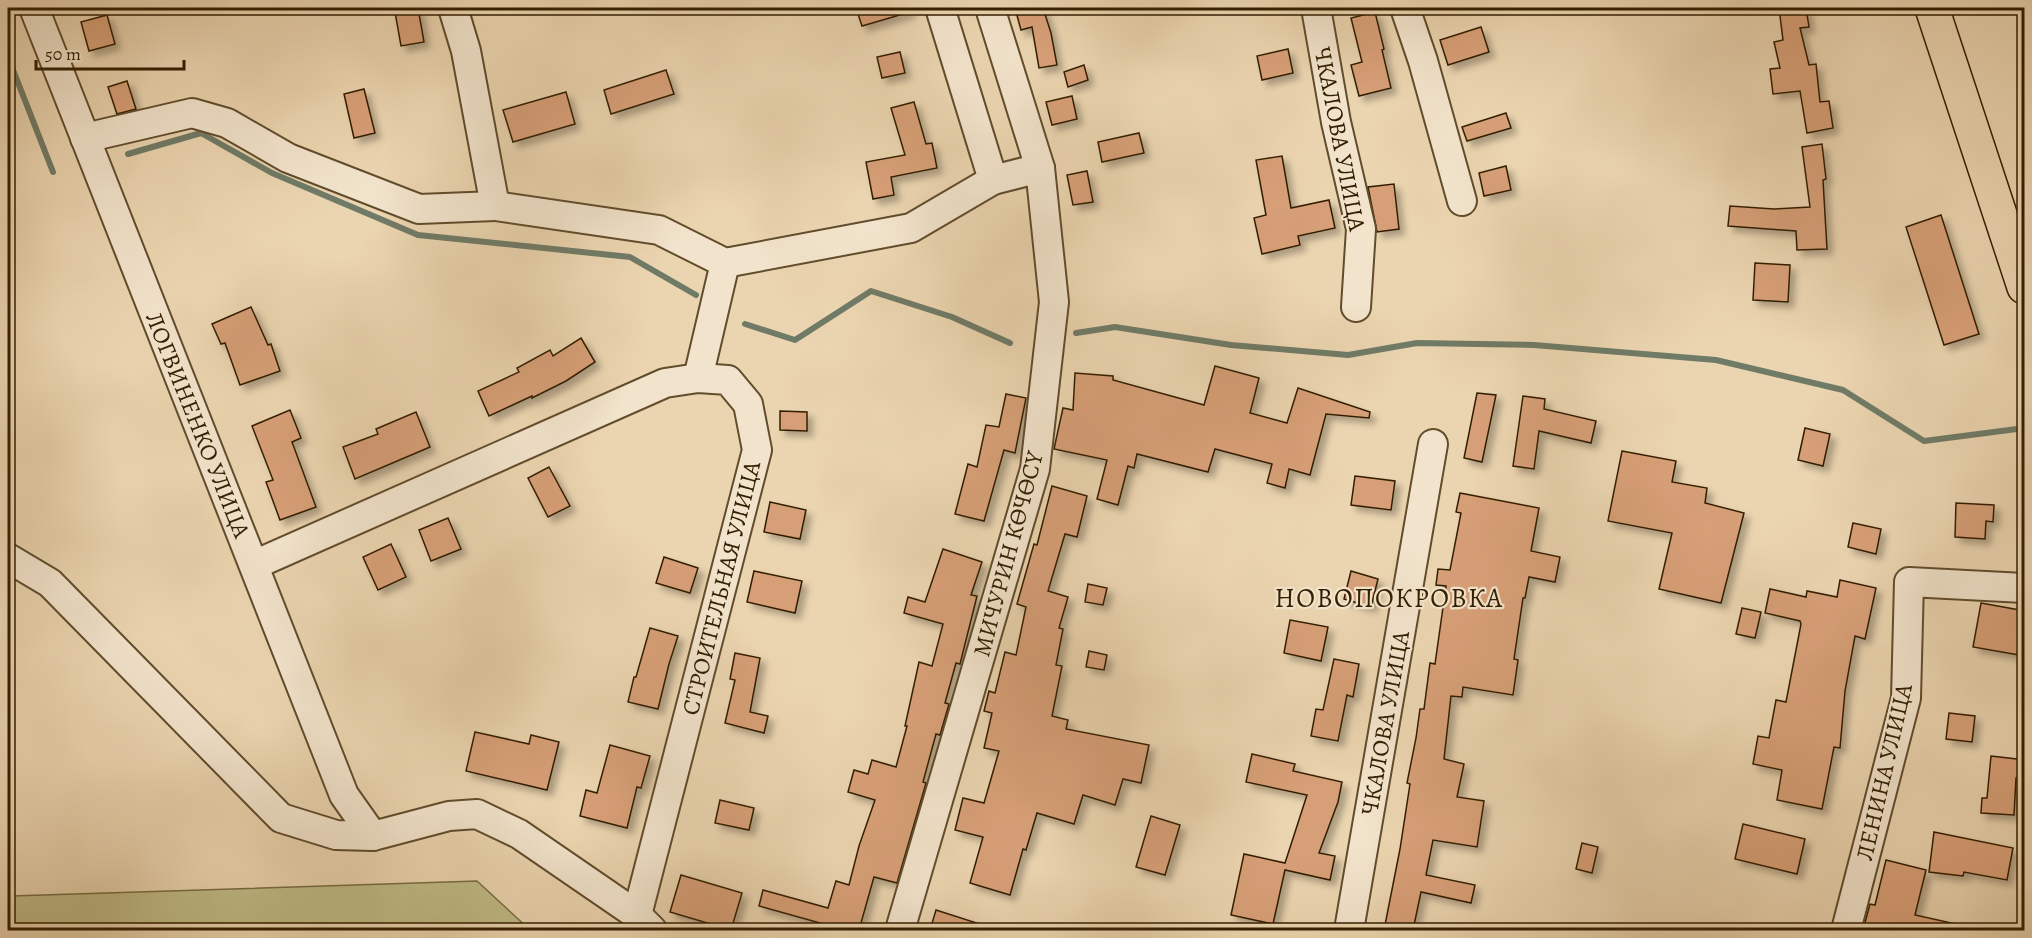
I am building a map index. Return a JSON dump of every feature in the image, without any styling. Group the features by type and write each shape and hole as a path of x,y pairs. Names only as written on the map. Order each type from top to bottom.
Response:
{"main road":[{"path":"1932,8 2025,286"}],"street":[{"name":"ЛОГВИНЕНКО УЛИЦА","path":"34,8 344,795 373,836"},
{"path":"453,8 466,51 495,206"},
{"path":"940,8 993,180"},
{"name":"МИЧУРИН КӨЧӨСҮ","path":"900,930 1035,470 1054,302 1040,168 990,8"},
{"name":"ЧКАЛОВА УЛИЦА","path":"1316,8 1336,122 1361,229 1356,307"},
{"path":"1405,8 1423,61 1462,201"},
{"path":"85,138 192,113 227,123 288,158 419,209 495,206 659,230 725,263 911,228 993,180 1040,168"},
{"path":"698,378 725,263"},
{"name":"СТРОИТЕЛЬНАЯ УЛИЦА","path":"254,565 665,383 698,378 728,380 748,404 757,450 644,923"},
{"name":"ЧКАЛОВА УЛИЦА","path":"1349,930 1433,444"},
{"path":"8,558 50,583 281,818 336,835 373,836 448,816 477,814 519,834 644,923"},
{"name":"ЛЕНИНА УЛИЦА","path":"1846,930 1906,698 1909,582 2025,588"}],"shaded area":[{"path":"477,881 530,930 10,930 12,896"}],"building":[{"path":"418,8 424,42 401,46 395,12"},
{"path":"856,8 909,8 910,12 862,26"},
{"path":"1015,8 1043,8 1051,33 1057,65 1039,68 1032,27 1021,30"},
{"path":"1779,8 1806,8 1809,27 1800,28 1809,65 1816,64 1820,102 1829,101 1833,128 1807,133 1800,91 1773,94 1770,69 1780,68 1774,42 1783,40"},
{"path":"1375,12 1391,88 1359,96 1351,65 1362,62 1351,18"},
{"path":"107,15 115,44 89,51 81,22"},
{"path":"1481,27 1489,52 1448,65 1440,40"},
{"path":"1288,49 1293,73 1262,80 1257,56"},
{"path":"900,52 905,73 882,78 877,57"},
{"path":"1084,65 1088,80 1068,87 1064,72"},
{"path":"666,70 674,94 611,114 604,90"},
{"path":"127,81 136,109 117,114 108,87"},
{"path":"364,89 375,133 354,138 344,94"},
{"path":"566,92 575,124 513,142 503,110"},
{"path":"1072,96 1077,119 1052,125 1046,102"},
{"path":"914,102 926,144 932,143 937,168 891,177 894,195 873,199 866,162 905,155 891,108"},
{"path":"1506,113 1511,128 1467,141 1462,127"},
{"path":"1139,133 1144,153 1102,162 1098,142"},
{"path":"1822,144 1826,179 1823,180 1827,249 1797,250 1796,231 1728,226 1730,206 1774,209 1810,207 1802,147"},
{"path":"1282,156 1291,208 1329,200 1335,228 1298,236 1300,245 1262,254 1254,218 1266,215 1256,160"},
{"path":"1506,166 1511,190 1484,196 1479,173"},
{"path":"1087,171 1093,202 1073,205 1067,175"},
{"path":"1394,184 1399,229 1377,232 1368,187"},
{"path":"1941,215 1979,334 1944,345 1906,227"},
{"path":"1755,263 1790,265 1788,302 1753,300"},
{"path":"251,307 268,345 271,344 280,371 240,385 225,343 221,344 212,324"},
{"path":"581,338 595,362 566,381 489,416 478,391 519,372 517,368 550,350 553,356"},
{"path":"1215,366 1259,378 1250,413 1287,423 1298,388 1370,412 1369,418 1326,414 1310,475 1289,469 1285,488 1267,483 1272,464 1215,449 1208,472 1137,454 1134,468 1128,466 1118,505 1097,499 1107,460 1054,449 1063,408 1073,410 1075,373 1113,376 1113,380 1204,405"},
{"path":"1477,393 1496,395 1482,462 1464,458"},
{"path":"1006,394 1026,398 1015,453 1004,450 984,521 955,514 968,464 977,467 986,425 999,427"},
{"path":"1523,396 1545,399 1544,409 1596,421 1591,443 1539,431 1534,469 1513,466"},
{"path":"290,410 301,438 292,442 316,507 280,520 266,482 273,480 252,426"},
{"path":"780,411 807,412 807,431 780,430"},
{"path":"416,412 430,447 355,479 343,447 378,434 376,429"},
{"path":"1805,428 1830,434 1823,466 1798,460"},
{"path":"1622,451 1676,461 1672,482 1707,488 1705,503 1744,513 1721,603 1659,589 1672,533 1608,521"},
{"path":"549,467 570,506 548,517 528,478"},
{"path":"1355,476 1395,481 1391,510 1351,505"},
{"path":"1052,486 1087,496 1077,537 1065,534 1048,591 1068,597 1059,628 1063,629 1056,665 1062,666 1052,716 1068,720 1066,729 1149,745 1141,783 1123,779 1115,805 1083,795 1074,824 1037,813 1026,850 1023,849 1010,895 970,883 983,837 955,830 963,798 984,803 999,751 984,748 992,713 984,711 989,691 995,693 1005,652 1016,655 1026,607 1017,604 1034,544 1037,545"},
{"path":"1460,493 1539,508 1531,551 1560,557 1555,582 1529,577 1525,598 1523,598 1514,659 1518,660 1513,695 1463,687 1462,697 1451,696 1444,759 1464,764 1457,797 1484,801 1477,847 1433,840 1426,875 1475,885 1471,903 1421,892 1413,930 1384,930 1400,849 1410,784 1407,783 1420,709 1424,709 1430,663 1435,664 1446,586 1436,585 1438,569 1450,570 1461,513 1456,512"},
{"path":"770,502 806,510 800,539 764,532"},
{"path":"1956,503 1994,505 1993,522 1986,521 1985,539 1955,537"},
{"path":"448,518 461,549 431,561 419,530"},
{"path":"1853,523 1881,529 1876,554 1848,547"},
{"path":"391,544 406,577 378,590 363,557"},
{"path":"943,549 982,562 971,595 977,596 960,664 956,663 945,703 949,704 940,735 936,734 923,782 926,783 897,883 874,877 859,930 845,930 759,906 763,890 828,908 836,881 849,885 859,846 875,800 848,792 854,770 868,774 872,760 896,767 907,726 905,726 919,662 932,666 943,624 904,613 908,597 925,602"},
{"path":"664,557 698,568 690,593 656,583"},
{"path":"754,571 802,581 795,613 747,602"},
{"path":"1351,571 1378,579 1371,607 1344,599"},
{"path":"1840,580 1876,588 1865,639 1855,636 1845,691 1840,748 1834,747 1822,809 1777,800 1782,770 1753,764 1758,736 1769,738 1776,700 1786,702 1801,624 1800,621 1765,613 1770,589 1806,597 1807,591 1837,597"},
{"path":"1088,584 1107,588 1103,605 1085,602"},
{"path":"1981,603 2025,611 2025,656 1973,647"},
{"path":"1742,608 1761,612 1755,638 1736,634"},
{"path":"1290,620 1328,627 1321,661 1284,653"},
{"path":"650,628 678,636 658,709 628,702"},
{"path":"1089,651 1107,655 1104,670 1086,667"},
{"path":"735,653 760,658 750,712 768,716 764,733 725,723 735,680 730,679"},
{"path":"1334,659 1359,664 1353,697 1347,695 1338,741 1311,736 1316,709 1323,710"},
{"path":"1949,713 1975,716 1972,742 1946,739"},
{"path":"475,732 529,744 531,735 559,742 547,790 466,771"},
{"path":"610,745 650,756 641,788 637,787 627,828 580,816 586,790 597,793"},
{"path":"1252,754 1295,764 1293,771 1342,782 1338,802 1319,853 1335,856 1330,880 1285,870 1273,924 1231,915 1244,854 1285,863 1307,795 1246,782"},
{"path":"1991,756 2025,760 2025,779 2016,778 2014,815 1981,813 1982,798 1987,798"},
{"path":"720,800 754,808 749,830 715,823"},
{"path":"1151,816 1180,825 1165,875 1136,867"},
{"path":"1743,824 1805,839 1797,874 1735,859"},
{"path":"1934,832 2013,848 2007,880 1964,872 1963,876 1929,872"},
{"path":"1582,843 1598,847 1592,873 1576,869"},
{"path":"1886,860 1926,870 1915,915 1956,924 1955,930 1863,930 1870,904 1875,905"},
{"path":"681,875 742,893 731,930 670,912"},
{"path":"936,910 989,927 989,930 930,930"}],"waterway":[{"path":"8,57 53,172"},
{"path":"128,154 201,133 272,173 418,235 630,257 696,295"},
{"path":"745,324 795,340 871,291 952,317 1010,343"},
{"path":"1076,333 1115,327 1231,345 1348,355 1417,343 1534,345 1716,360 1843,390 1924,441 2017,429"}],"district":[{"name":"НОВОПОКРОВКА","path":"1389,598"}]}
